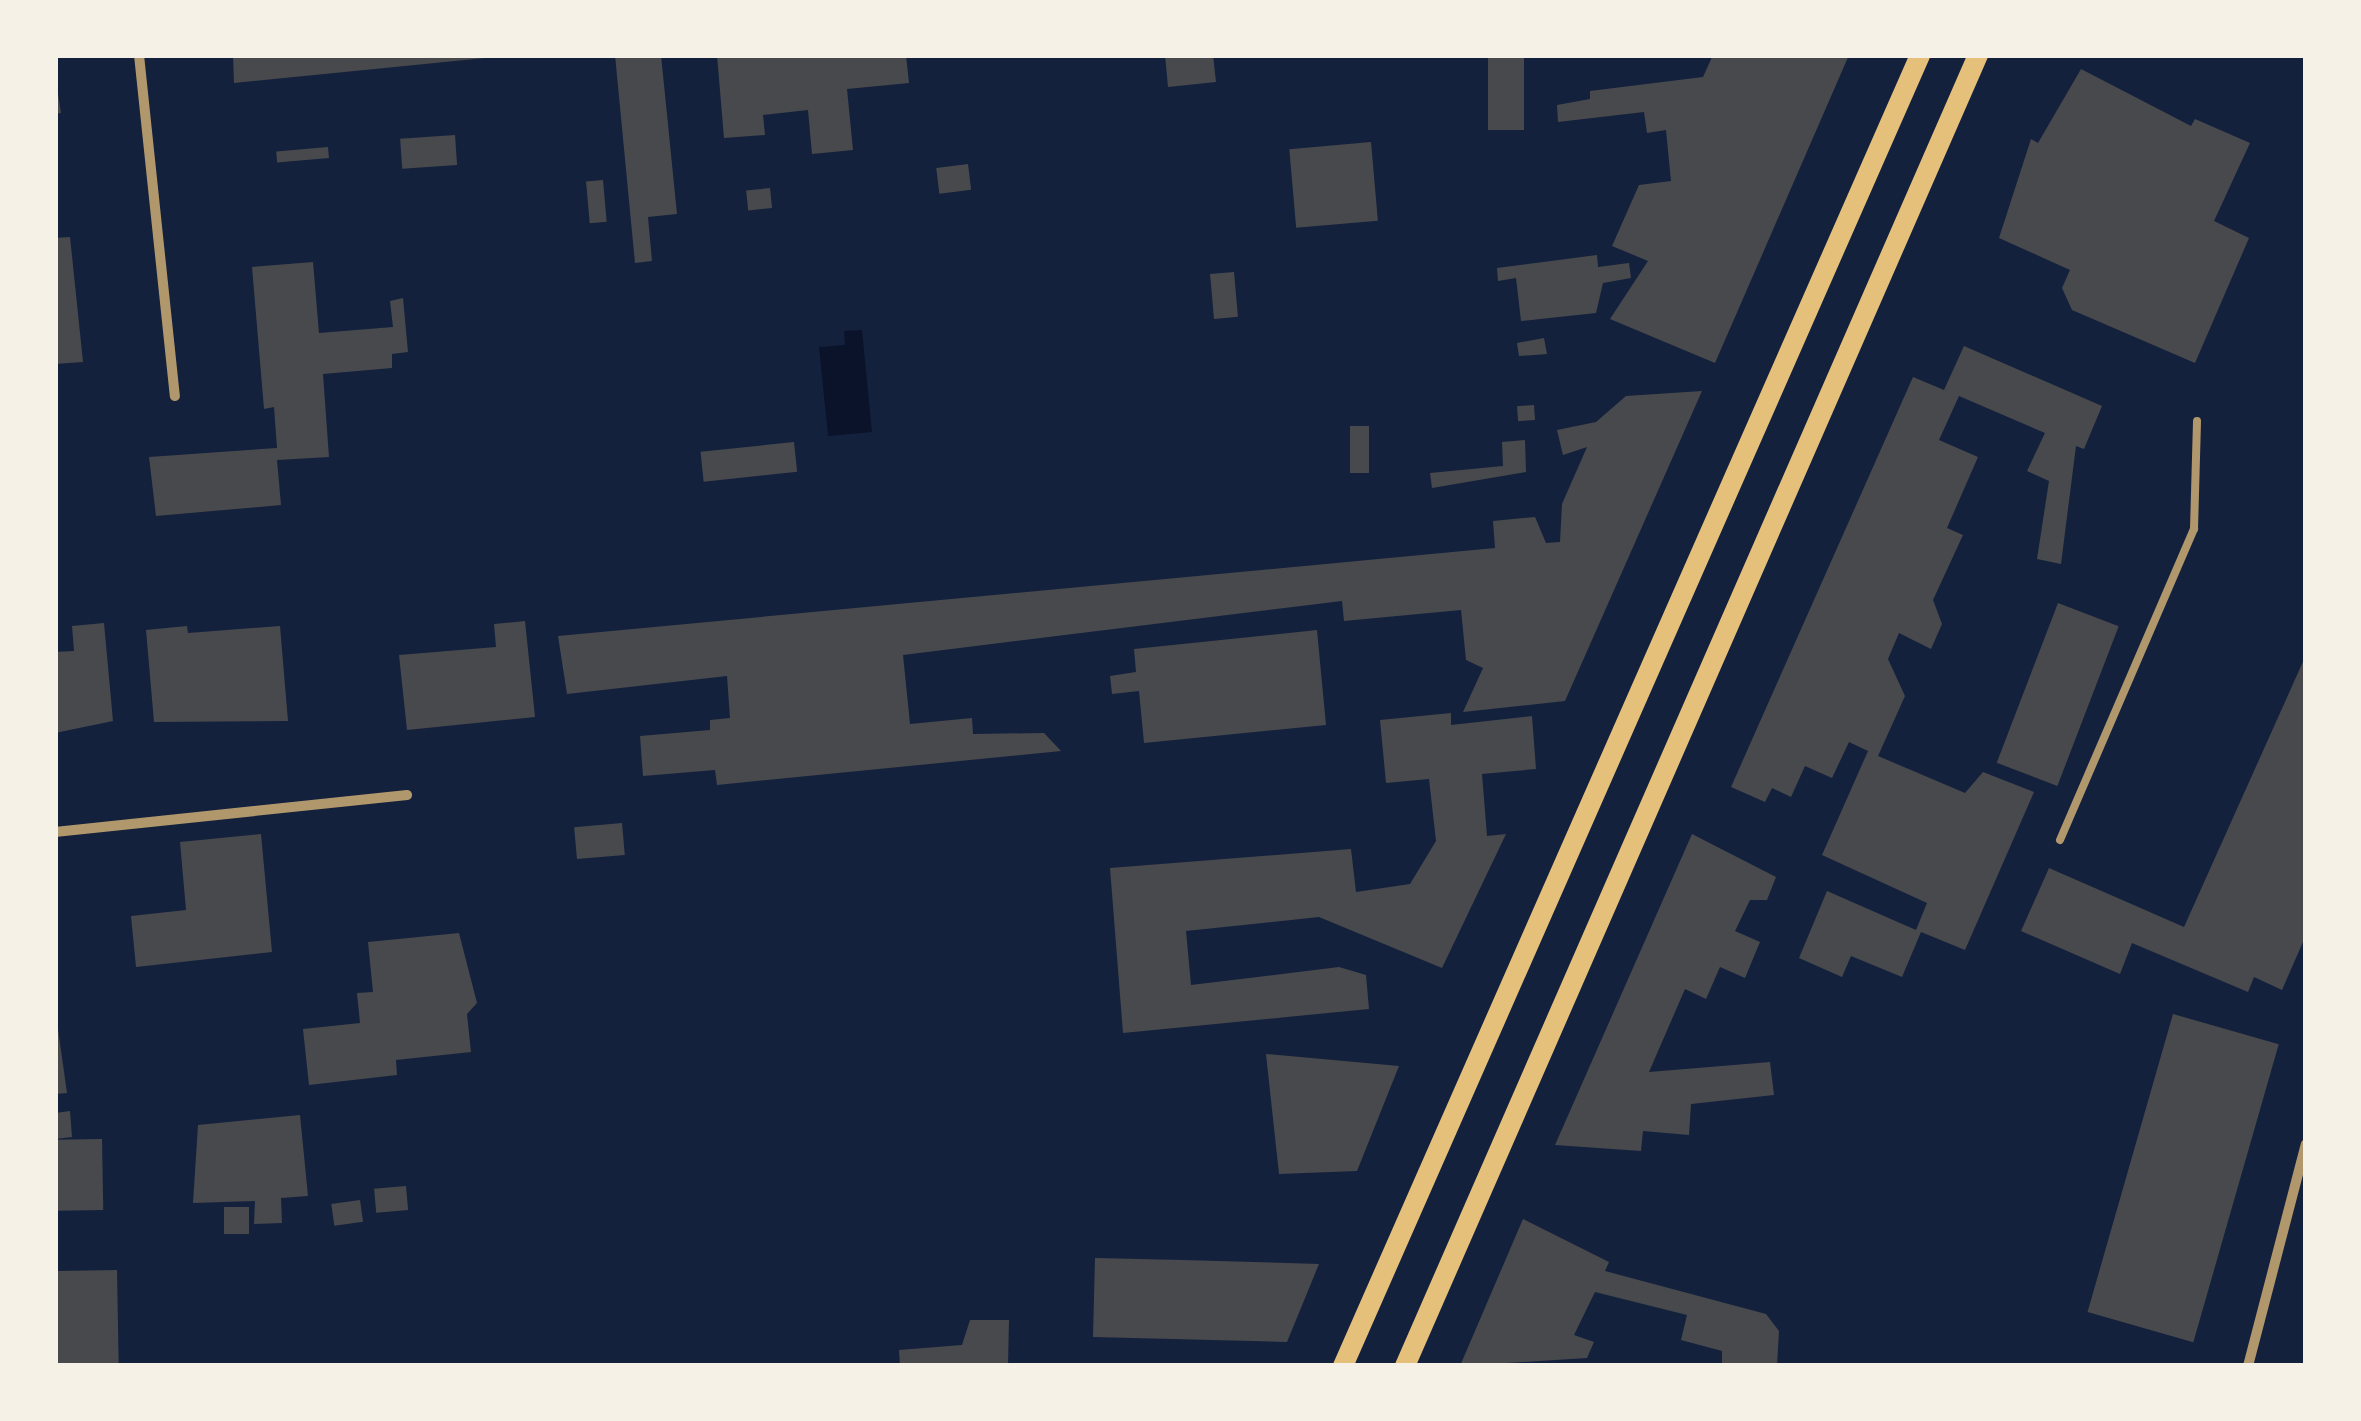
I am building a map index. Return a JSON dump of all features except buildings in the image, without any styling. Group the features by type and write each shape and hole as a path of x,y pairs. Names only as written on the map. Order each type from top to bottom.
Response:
{"main road":[{"path":"1343,1366 1920,55"},
{"path":"1405,1366 1978,55"}],"street":[{"path":"139,55 175,396"},
{"path":"55,832 408,796"},
{"path":"2248,1366 2306,1144"}],"lane":[{"path":"2060,840 2194,529 2197,421"}],"water":[{"path":"862,330 872,432 828,436 819,347 845,345 844,331"}]}
